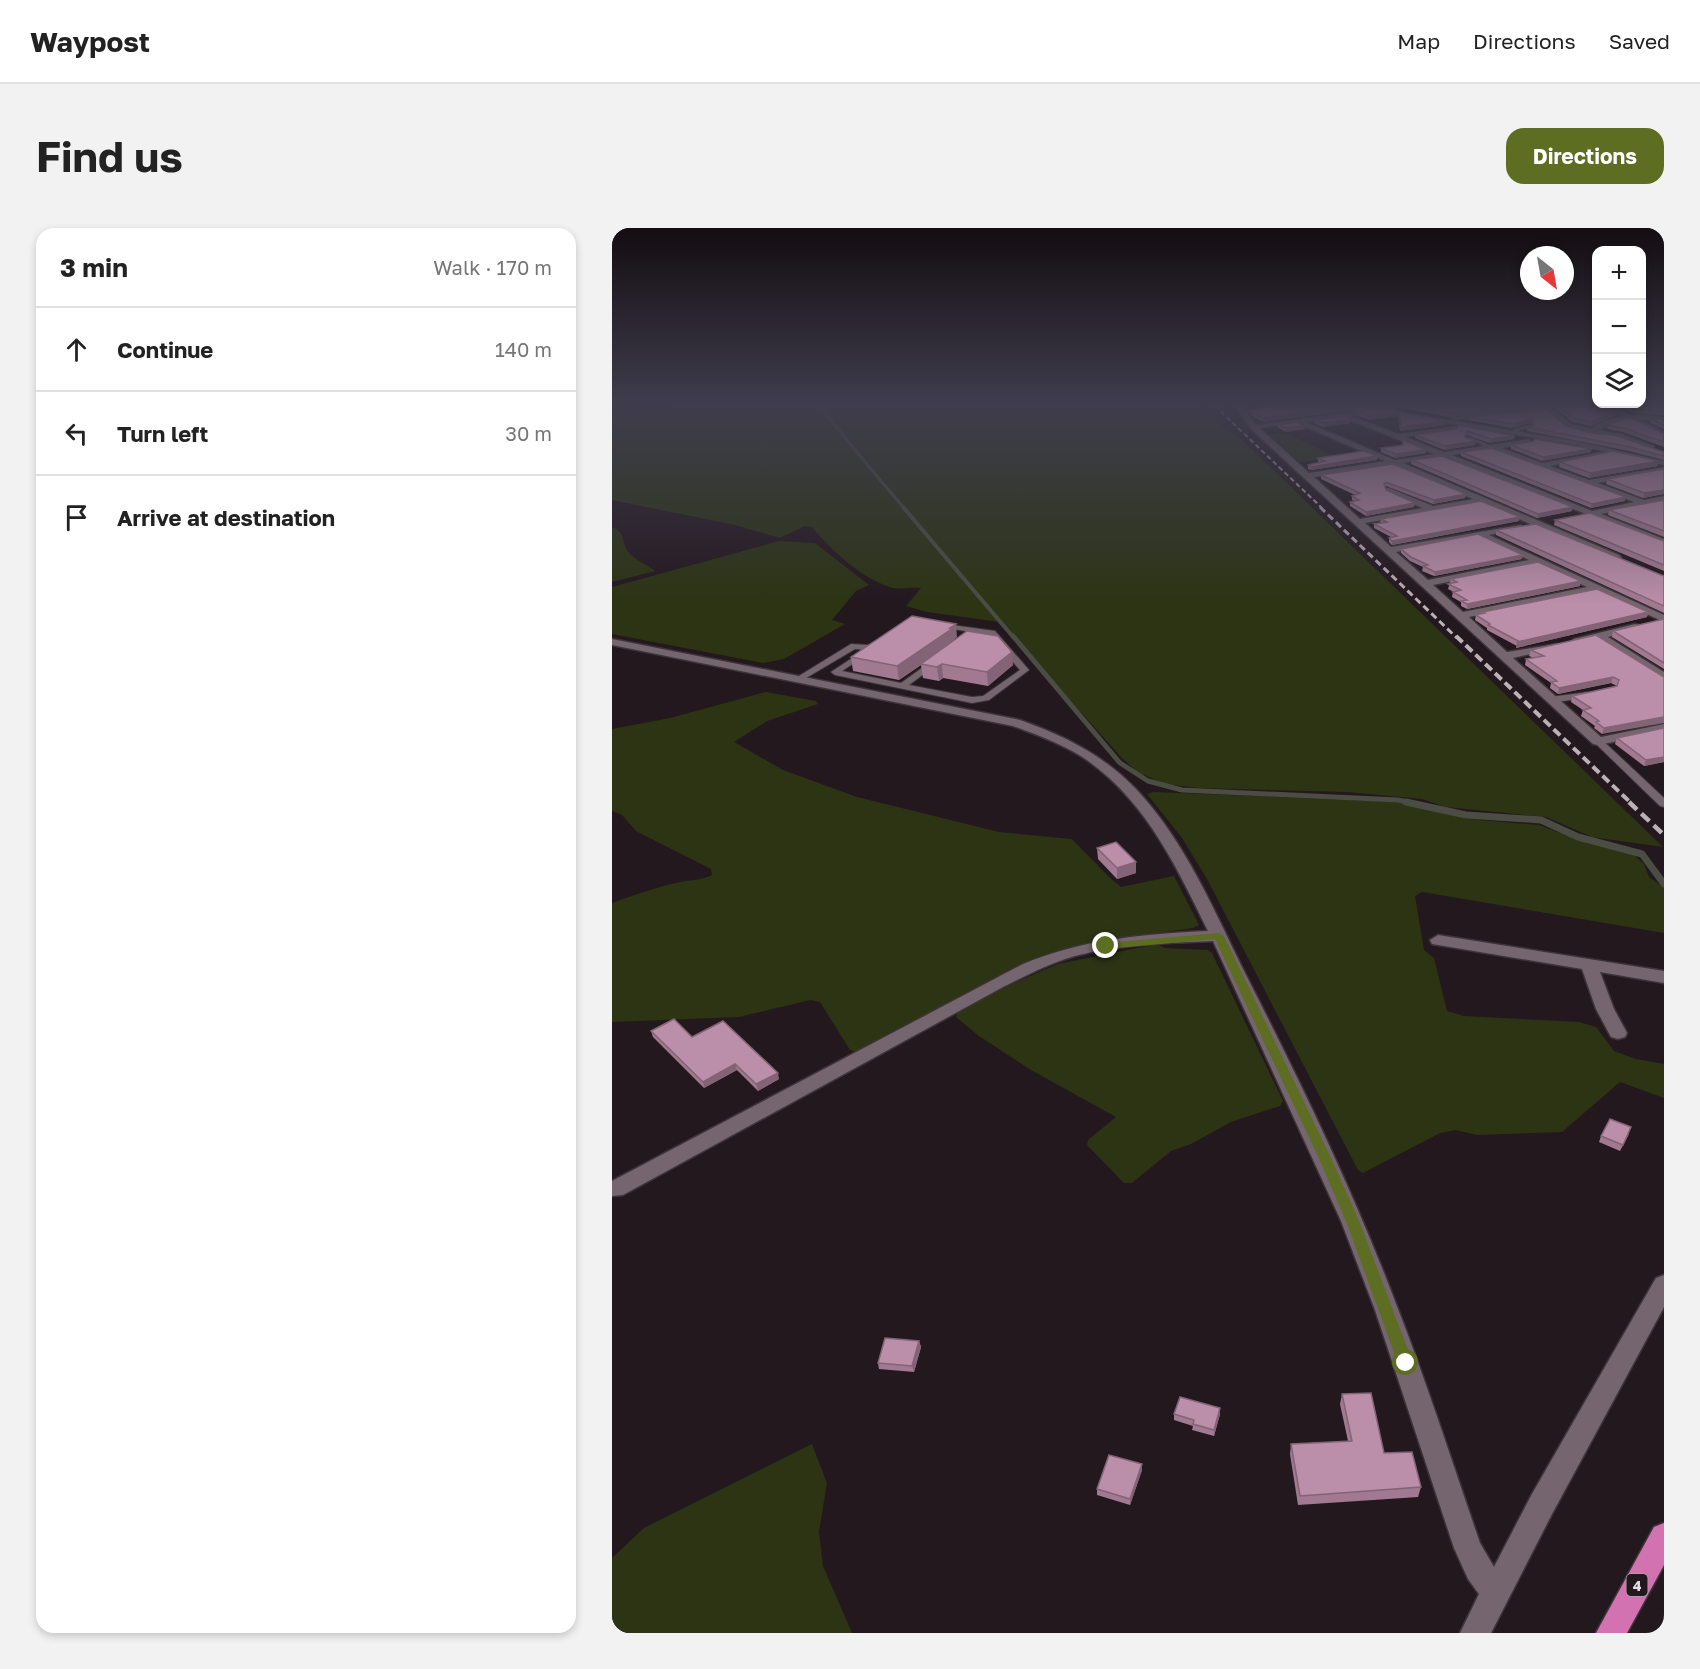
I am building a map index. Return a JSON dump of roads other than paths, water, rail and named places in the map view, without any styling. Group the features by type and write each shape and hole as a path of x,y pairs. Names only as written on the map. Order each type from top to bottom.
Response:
{"highway":[{"name":"4","path":"1611,1633 1664,1537"}],"street":[{"path":"1303,472 1598,741 1664,728"},
{"path":"1308,476 1335,472"},
{"path":"1415,472 1622,559"},
{"path":"1486,472 1664,542"},
{"path":"1560,472 1664,510"},
{"path":"1589,482 1649,472"},
{"path":"1389,490 1432,509"},
{"path":"1570,517 1664,499"},
{"path":"1358,522 1482,500"},
{"path":"1389,550 1559,519"},
{"path":"1480,534 1664,619"},
{"path":"1425,584 1538,561"},
{"path":"1460,616 1597,588"},
{"path":"1504,657 1664,619"},
{"path":"1599,636 1661,673"},
{"path":"612,642 1016,723 1085,751 1117,775 1168,840 1199,894 1324,1156 1387,1310 1468,1548 1478,1569 1497,1594"},
{"path":"615,1189 998,983 1038,964 1078,950 1219,936"},
{"path":"1438,940 1664,977"},
{"path":"1589,965 1605,1009 1618,1033"},
{"path":"1481,1630 1542,1504 1664,1285"}],"lane":[{"path":"887,637 835,672 972,700 986,698 1025,670 992,633 935,624"},
{"path":"969,638 978,631"},
{"path":"798,679 854,646 869,648"},
{"path":"902,686 940,659"},
{"path":"1551,700 1602,691"},
{"path":"1598,741 1664,804"}],"waterway":[{"path":"876,475 904,508"},
{"path":"903,507 1014,638"},
{"path":"1013,636 1120,763 1148,781 1182,790 1398,800 1413,803"},
{"path":"1406,802 1466,815 1541,820 1578,837 1642,854 1664,884"}],"railway":[{"path":"1284,472 1322,508"},
{"path":"1320,507 1457,638"},
{"path":"1456,636 1631,803"},
{"path":"1629,802 1664,835"}]}
